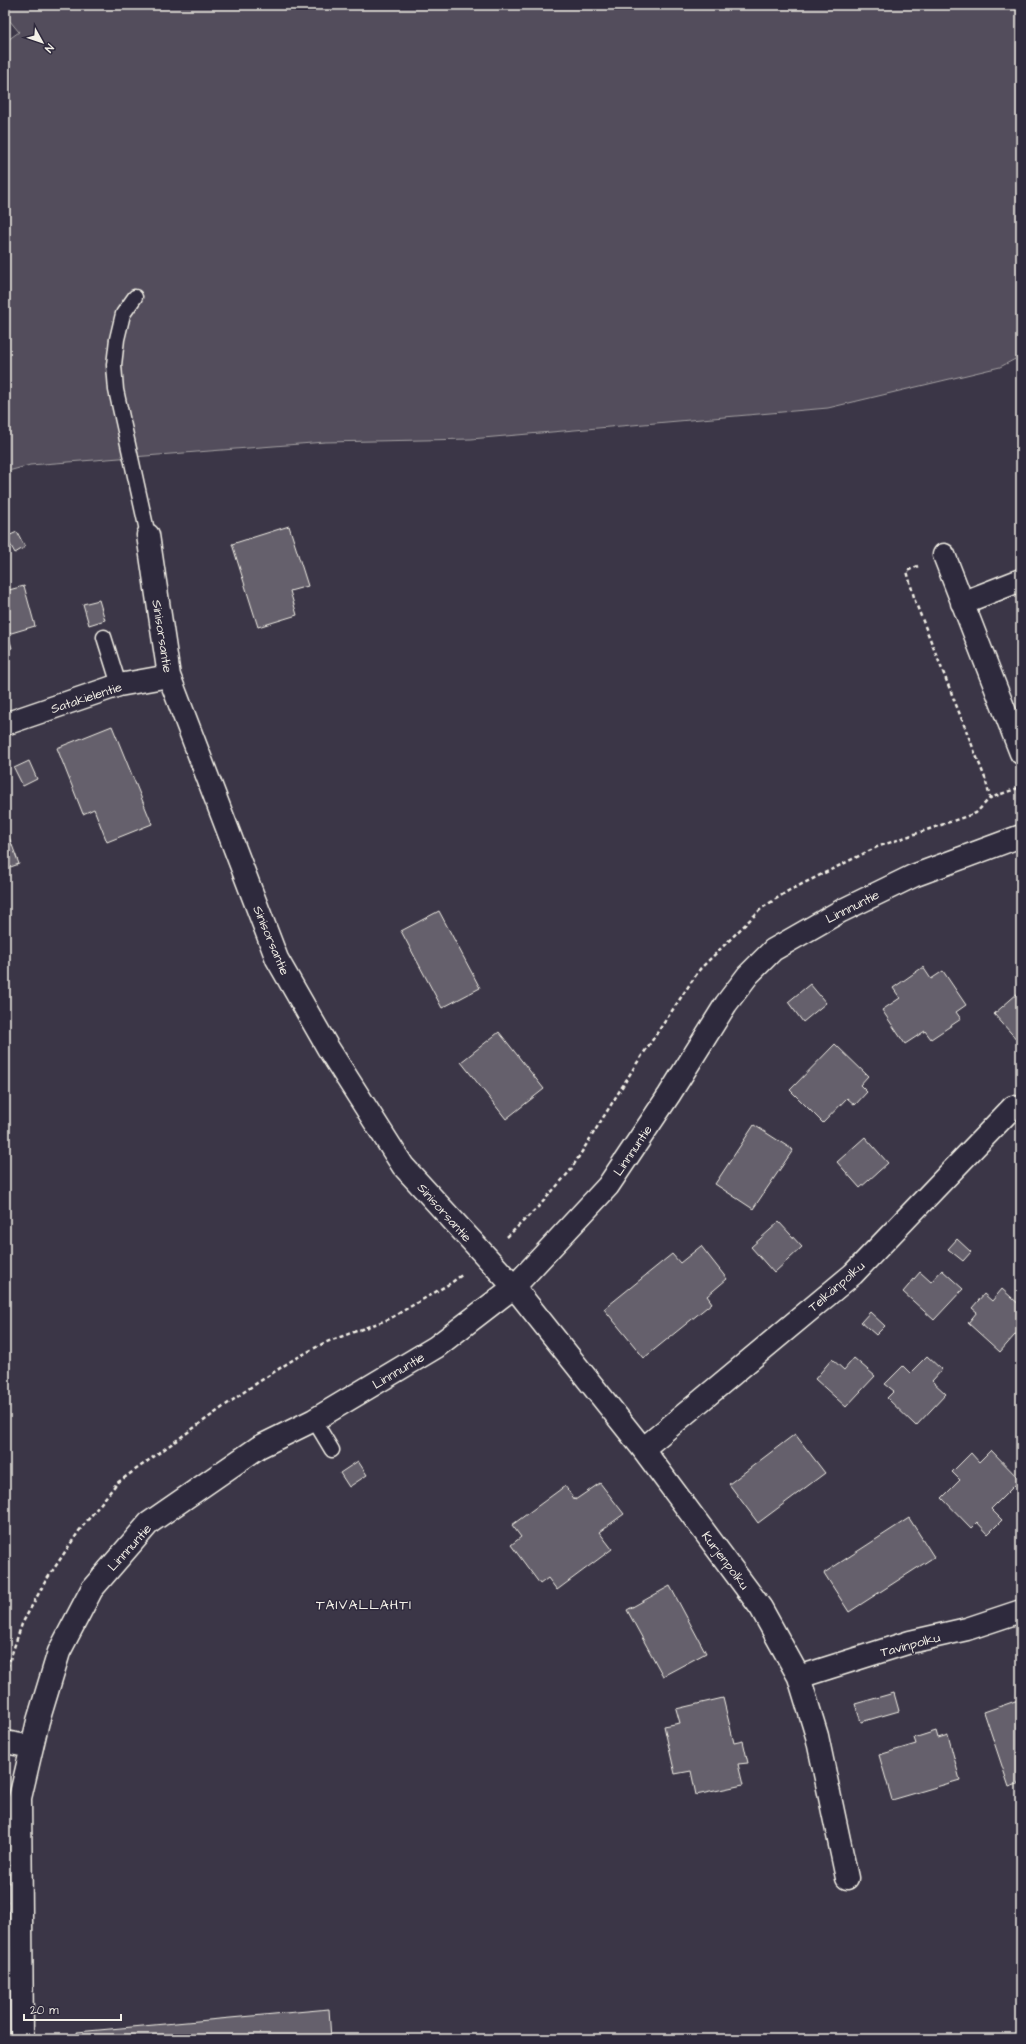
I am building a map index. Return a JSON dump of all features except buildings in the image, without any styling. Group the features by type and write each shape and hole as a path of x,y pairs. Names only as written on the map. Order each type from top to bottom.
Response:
{"street":[{"name":"Sinisorsantie","path":"148,535 169,676 277,959 328,1048 403,1166 514,1287"},
{"path":"944,555 1021,753"},
{"path":"962,603 1021,580"},
{"name":"Satakielentie","path":"5,724 119,685 169,676"},
{"name":"Linnnuntie","path":"22,2039 20,1798 38,1721 60,1652 92,1589 150,1523 259,1447 314,1420 436,1347 514,1287 608,1186 669,1095 726,1004 748,975 773,950 841,911 913,876 1021,836"},
{"name":"Telkänpolku","path":"643,1448 853,1274 1013,1106"},
{"name":"Kurjenpolku","path":"514,1287 643,1448 761,1608 799,1676 817,1736 847,1878"},
{"name":"Tavinpolku","path":"799,1676 910,1642 967,1629 1021,1610"},
{"path":"5,1742 32,1747"}],"lane":[{"path":"134,297 123,314 116,340 114,364 116,390 148,535"},
{"path":"104,637 119,685"},
{"path":"314,1420 332,1450"}],"path":[{"path":"944,555 907,571 915,601 985,778 990,798 1021,786"}],"shaded area":[{"path":"5,5 1021,5 1021,356 1000,367 828,408 471,439 325,442 30,465 5,472 5,42 19,32 5,15"}],"district":[{"name":"TAIVALLAHTI","path":"364,1604"}]}
